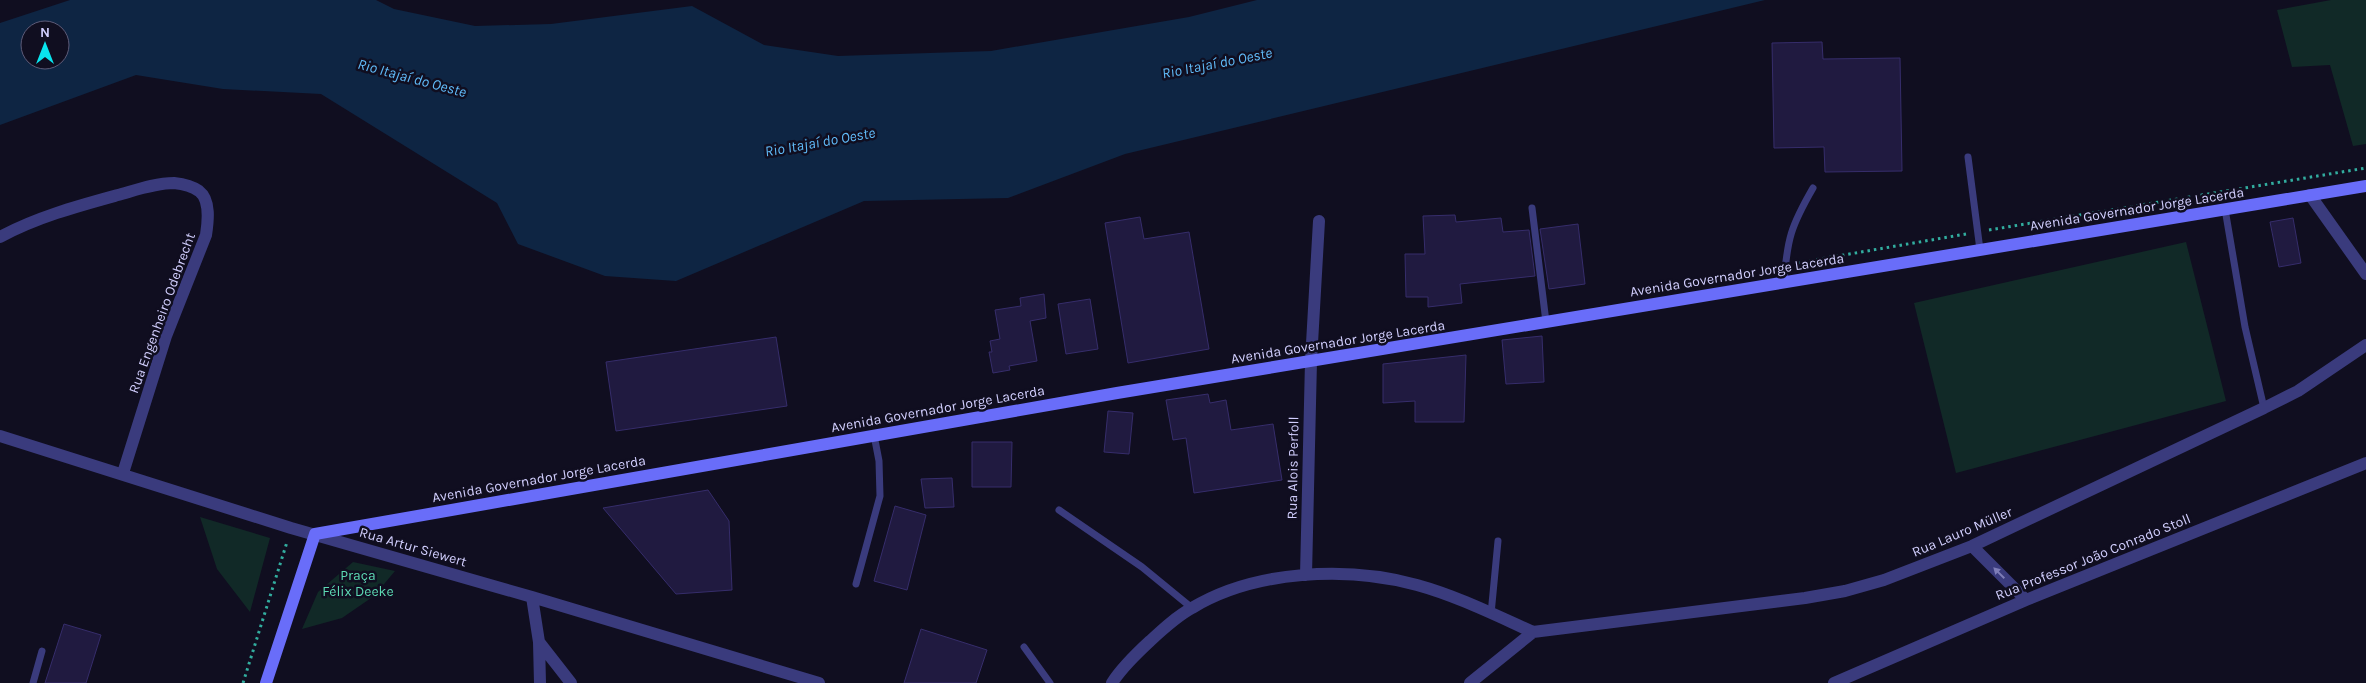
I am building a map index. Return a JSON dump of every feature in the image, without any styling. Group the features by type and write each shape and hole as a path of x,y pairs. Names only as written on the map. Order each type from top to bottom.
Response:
{"main road":[{"name":"Avenida Governador Jorge Lacerda","path":"315,534 874,435 2366,186"},
{"path":"266,683 315,534"}],"street":[{"name":"Rua Engenheiro Odebrecht","path":"0,237 48,216 154,185 174,183 189,186 201,192 206,200 208,221 206,234 166,336 123,474"},
{"path":"2310,195 2366,274"},
{"name":"Rua Alois Perfoll","path":"1306,574 1311,361 1318,221"},
{"name":"Rua Lauro Müller","path":"1533,632 1805,598 1845,591 1884,580 1972,546 2264,408 2298,391 2366,345"},
{"name":"Rua Artur Siewert","path":"0,436 315,534 819,683"},
{"name":"Rua Professor João Conrado Stoll","path":"1834,683 2026,600 2366,464"},
{"path":"1972,546 2026,600"},
{"path":"1112,683 1138,652 1192,608 1228,592 1264,580 1306,574 1341,574 1383,578 1418,585 1461,600 1533,632 1470,683"},
{"path":"532,597 539,642 540,683"},
{"path":"539,642 571,683"}],"lane":[{"path":"1968,157 1980,250"},
{"path":"1784,283 1789,237 1797,216 1813,188"},
{"path":"1532,208 1546,322"},
{"path":"2224,209 2245,327 2264,408"},
{"path":"856,584 880,496 879,461 874,435"},
{"path":"1059,510 1142,566 1192,608"},
{"path":"1491,614 1498,541"},
{"path":"1024,647 1050,683"},
{"path":"33,683 42,651"}],"green space":[{"path":"2331,0 2366,0 2366,144 2353,146 2330,65 2292,67 2277,10"},
{"path":"2186,242 2226,401 1956,473 1914,303"},
{"path":"200,517 270,538 250,612 217,569"},
{"name":"Praça Félix Deeke","path":"353,562 395,571 374,596 342,618 302,629 318,592"}],"water":[{"name":"Rio Itajaí do Oeste","path":"70,0 376,0 394,9 475,26 551,24 692,6 764,45 838,56 991,51 1189,17 1257,0 1765,0 1125,154 1008,198 864,201 676,281 605,276 518,244 497,203 321,94 223,89 136,75 0,125 0,23"}],"building":[{"path":"1822,42 1823,59 1900,58 1902,171 1825,172 1824,147 1774,148 1772,43"},
{"path":"1455,215 1456,222 1501,218 1503,232 1529,230 1535,276 1460,284 1462,303 1428,307 1428,297 1406,297 1405,254 1425,254 1423,216"},
{"path":"1140,217 1144,239 1189,232 1209,349 1128,363 1105,223"},
{"path":"2293,218 2301,263 2279,267 2270,222"},
{"path":"1578,224 1585,284 1549,289 1540,229"},
{"path":"1044,294 1046,318 1030,321 1037,361 1009,366 1010,370 993,373 989,352 992,352 990,341 1000,339 995,310 1021,306 1020,298"},
{"path":"1090,299 1098,349 1066,354 1058,304"},
{"path":"1542,336 1544,382 1506,384 1502,340"},
{"path":"776,337 787,406 616,431 606,362"},
{"path":"1466,355 1464,422 1415,422 1415,401 1383,403 1383,364"},
{"path":"1208,394 1210,403 1226,400 1231,430 1273,424 1282,480 1194,493 1186,438 1173,440 1166,400"},
{"path":"1108,411 1133,413 1129,454 1104,452"},
{"path":"972,442 1012,442 1011,487 972,487"},
{"path":"952,478 954,507 925,508 921,479"},
{"path":"708,490 729,521 732,590 676,594 603,508"},
{"path":"895,506 926,515 907,590 874,581"},
{"path":"64,624 101,635 86,683 45,683"},
{"path":"921,629 987,650 976,683 904,683"}]}
